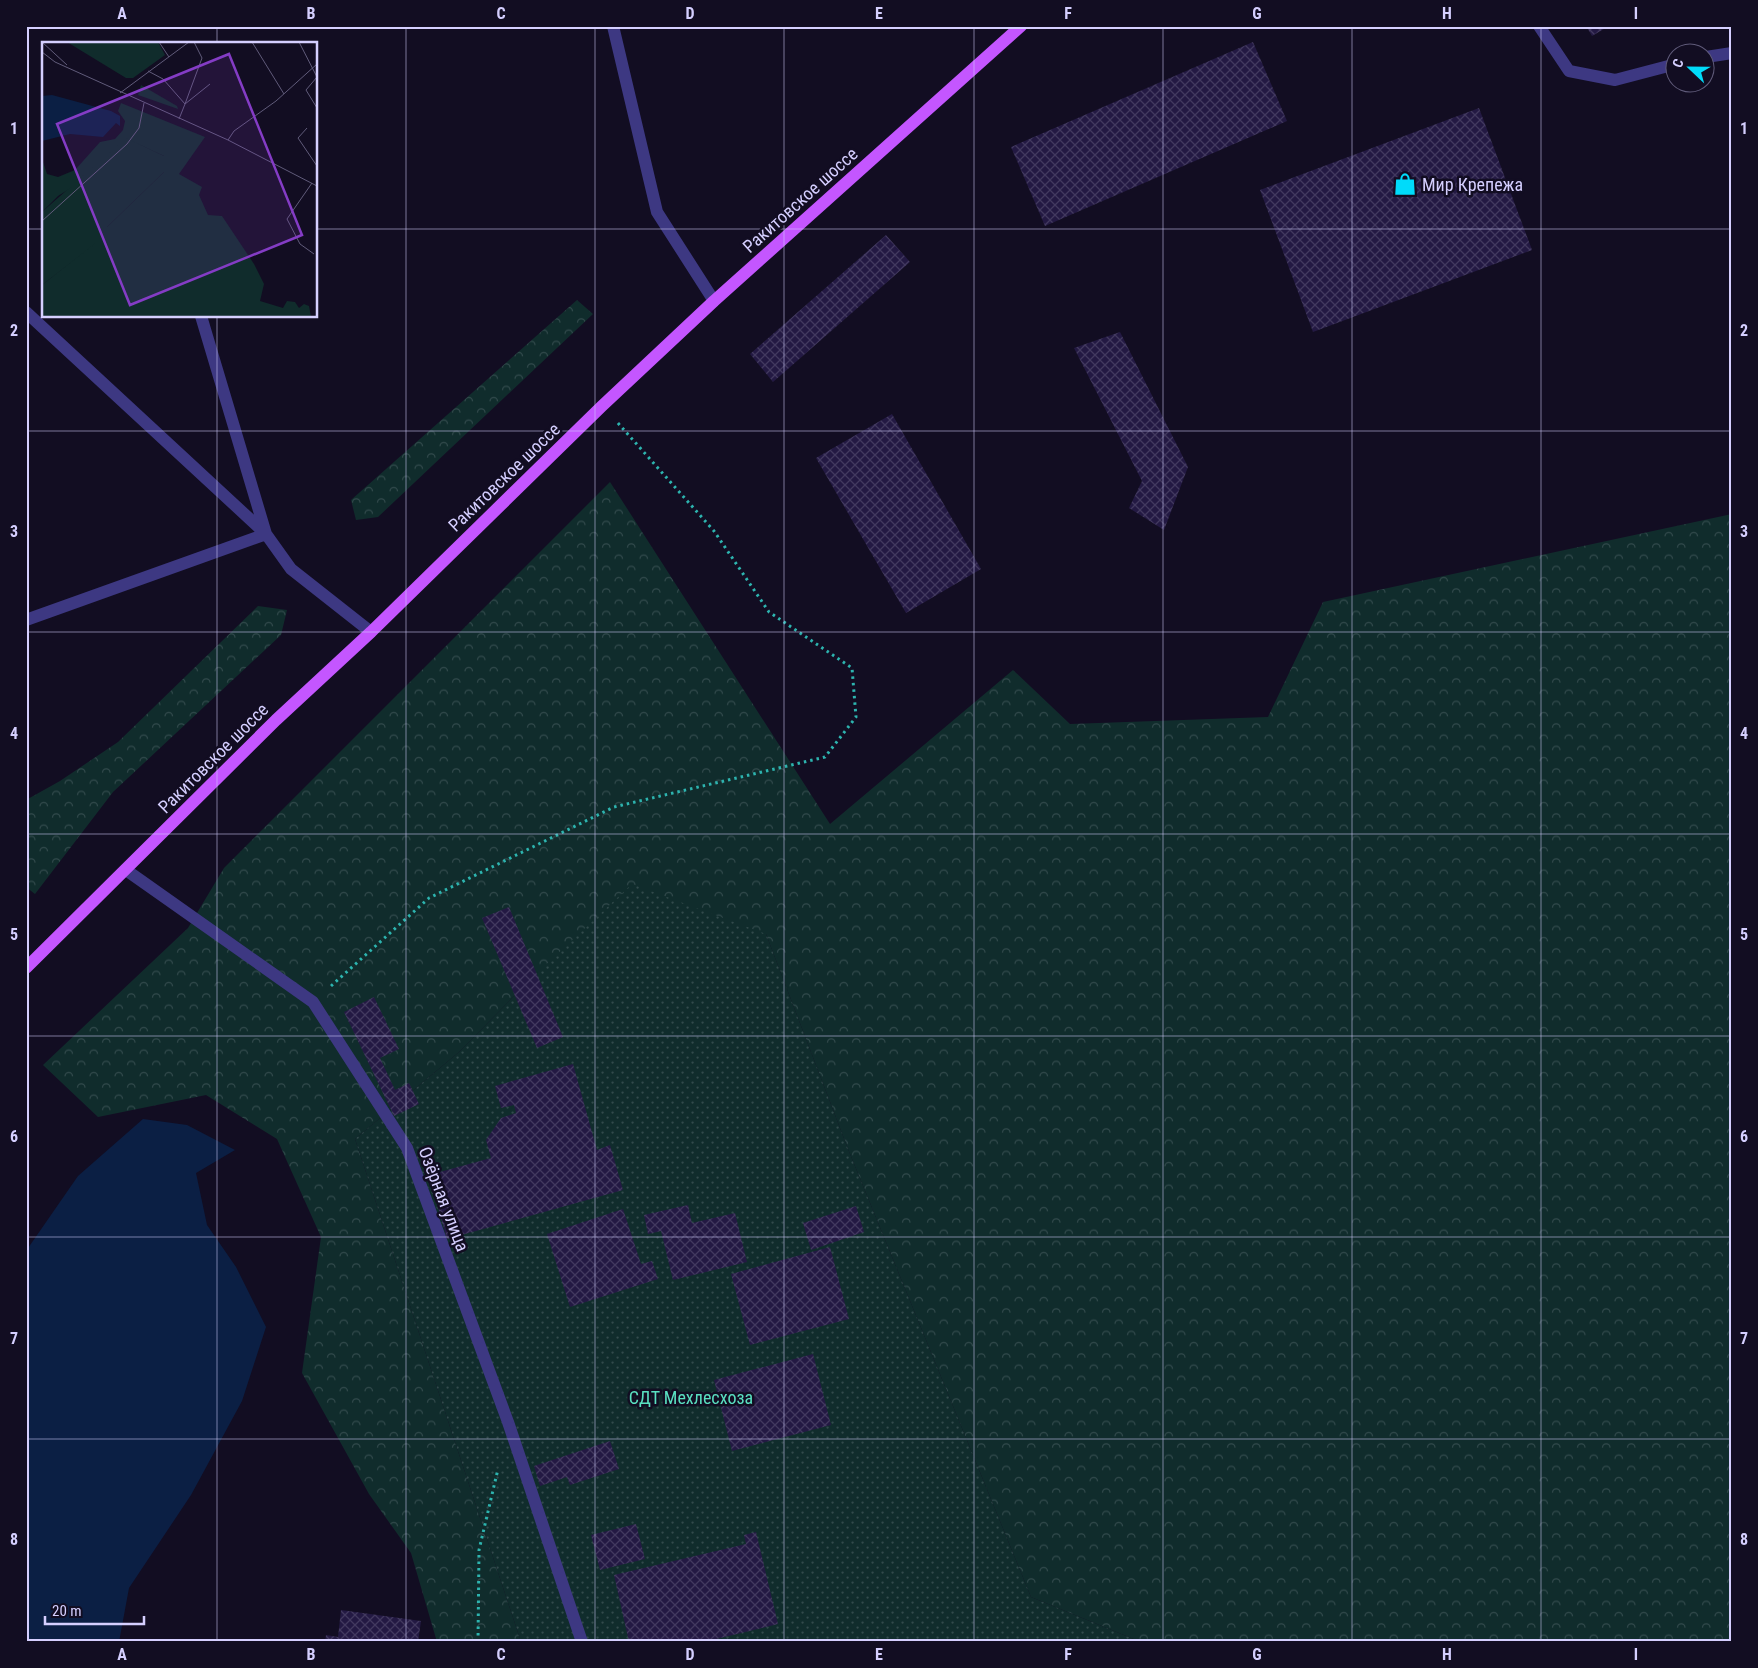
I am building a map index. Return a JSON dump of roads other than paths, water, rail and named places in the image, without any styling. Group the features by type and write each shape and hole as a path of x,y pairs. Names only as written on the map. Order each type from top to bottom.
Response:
{"main road":[{"name":"Ракитовское шоссе","path":"26,968 276,720 372,632 602,406 714,301 1021,26"}],"street":[{"path":"613,26 657,212 714,301"},
{"path":"1539,26 1569,71 1616,80 1666,67"},
{"path":"1716,55 1732,53"},
{"path":"26,312 266,534 291,569 372,632"},
{"path":"202,318 266,534"},
{"path":"26,620 266,534"},
{"name":"Озёрная улица","path":"126,870 313,1002 407,1148 508,1422 582,1642"}],"water":[{"path":"143,1119 187,1125 235,1150 196,1173 207,1225 236,1267 266,1327 242,1401 191,1495 129,1588 119,1642 26,1642 26,1251 78,1176"}],"place":[{"name":"Мир Крепежа","path":"1405,184"}],"park label":[{"name":"СДТ Мехлесхоза","path":"691,1397"}]}
